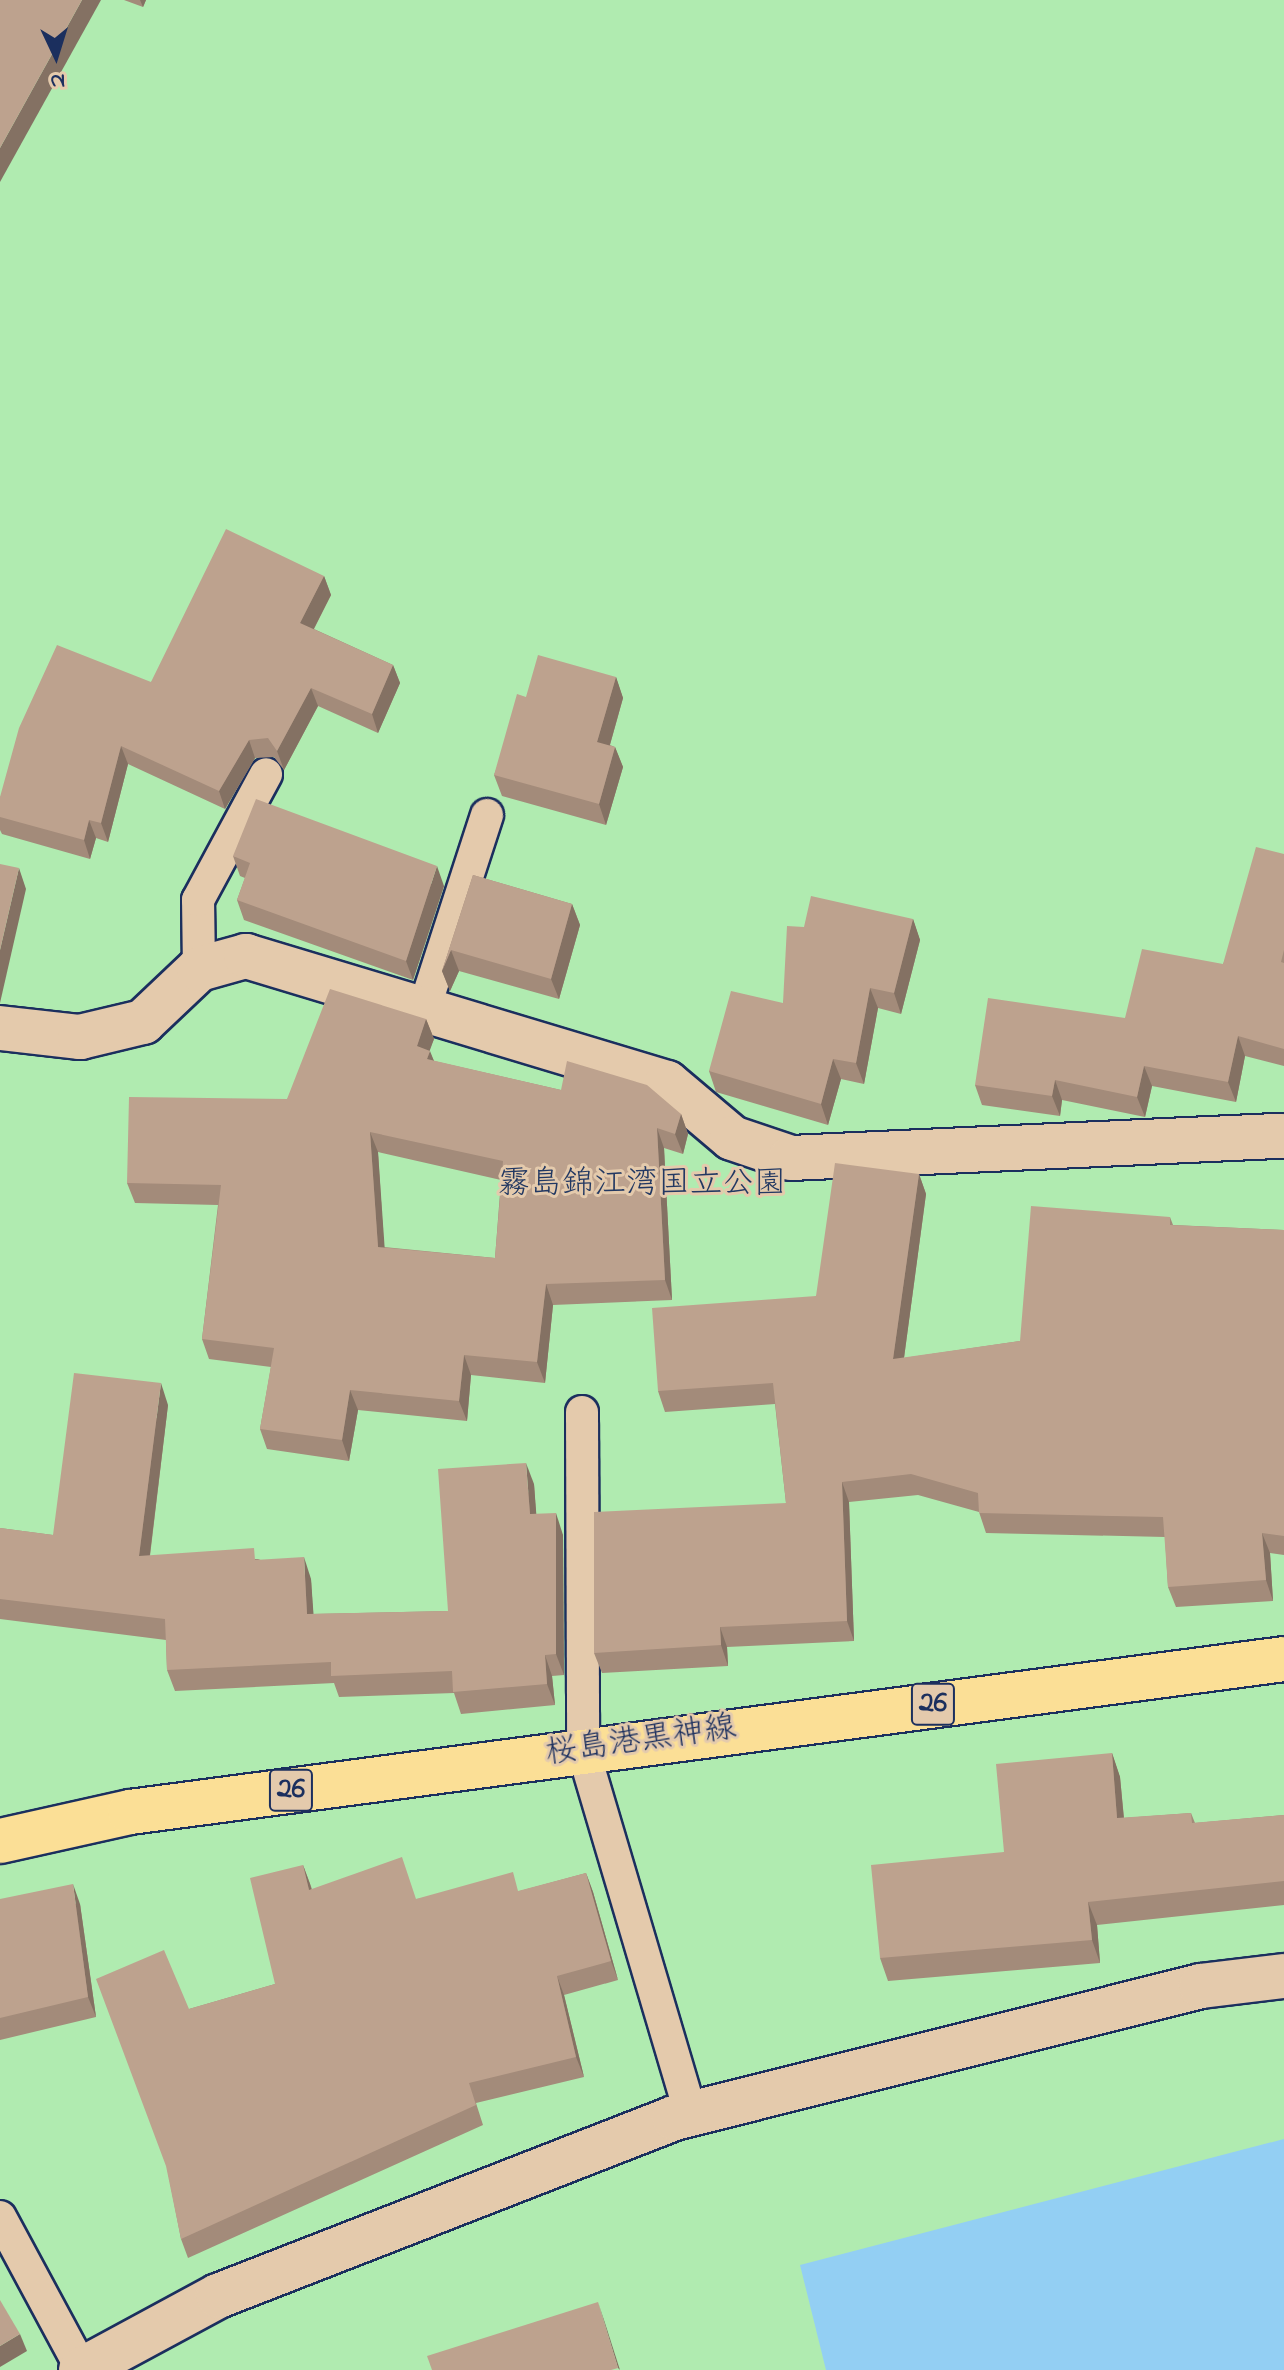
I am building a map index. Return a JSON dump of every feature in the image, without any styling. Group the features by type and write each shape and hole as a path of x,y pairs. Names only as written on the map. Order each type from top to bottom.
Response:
{"main road":[{"name":"桜島港黒神線","path":"0,1841 130,1812 1284,1659"}],"street":[{"path":"0,1028 80,1037 143,1022 199,969 246,956 667,1083 732,1138 791,1158 1284,1136"},
{"path":"82,2370 218,2296 383,2227 692,2117 1201,1986 1284,1976"}],"lane":[{"path":"199,969 198,900 266,774"},
{"path":"424,1009 487,815"},
{"path":"582,1412 583,1750 692,2117"},
{"path":"0,2217 82,2370"}],"green space":[{"name":"霧島錦江湾国立公園","path":"0,0 1284,0 1284,2370 0,2370"}],"water":[{"path":"1284,2139 1284,2370 826,2370 800,2265"}],"building":[{"path":"0,0 82,0 0,148"},
{"path":"226,529 324,576 300,623 393,665 372,714 311,688 277,751 268,738 249,740 219,791 121,746 101,823 89,820 84,840 0,817 0,797 19,728 57,645 151,682"},
{"path":"538,655 616,677 597,742 615,747 599,804 494,775 517,694 526,697"},
{"path":"256,799 437,866 406,961 237,900 250,863 233,856"},
{"path":"1256,847 1284,854 1284,950 1281,962 1284,963 1284,1049 1238,1036 1228,1082 1144,1066 1137,1097 1055,1080 1052,1096 975,1085 988,998 1125,1018 1142,949 1223,964"},
{"path":"0,864 19,868 0,950"},
{"path":"473,875 572,904 551,979 451,950 442,971"},
{"path":"811,896 913,919 894,993 870,988 856,1063 833,1059 821,1104 709,1071 731,991 783,1003 787,926 804,927"},
{"path":"330,989 426,1019 417,1046 430,1051 427,1059 561,1090 567,1061 647,1085 681,1114 675,1134 657,1128 665,1280 546,1284 537,1362 464,1355 459,1401 350,1390 342,1440 260,1429 274,1348 202,1339 221,1185 127,1183 129,1097 287,1099","holes":["370,1132 503,1161 495,1258 378,1247"]},
{"path":"835,1163 919,1174 893,1359 1020,1341 1031,1206 1170,1217 1170,1225 1284,1230 1284,1536 1262,1533 1266,1580 1168,1587 1163,1517 979,1513 978,1493 911,1474 842,1482 847,1621 720,1627 721,1645 594,1653 594,1512 786,1503 773,1383 658,1391 652,1308 816,1296"},
{"path":"74,1373 161,1383 139,1556 254,1548 255,1560 304,1557 307,1614 448,1611 438,1469 526,1463 530,1514 556,1513 556,1654 545,1655 547,1684 453,1692 452,1671 331,1676 331,1662 167,1670 165,1619 0,1599 0,1528 53,1535"},
{"path":"1112,1753 1117,1818 1191,1813 1192,1823 1284,1815 1284,1881 1088,1902 1092,1940 880,1958 871,1865 1004,1852 996,1764"},
{"path":"402,1857 416,1899 513,1872 518,1891 586,1873 611,1961 557,1976 576,2057 469,2083 476,2105 181,2239 166,2166 96,1979 164,1950 189,2009 275,1984 250,1878 303,1865 309,1890"},
{"path":"73,1884 88,1997 0,2018 0,1899"},
{"path":"0,2300 20,2334 0,2346"},
{"path":"598,2302 618,2368 432,2370 427,2356"}]}
